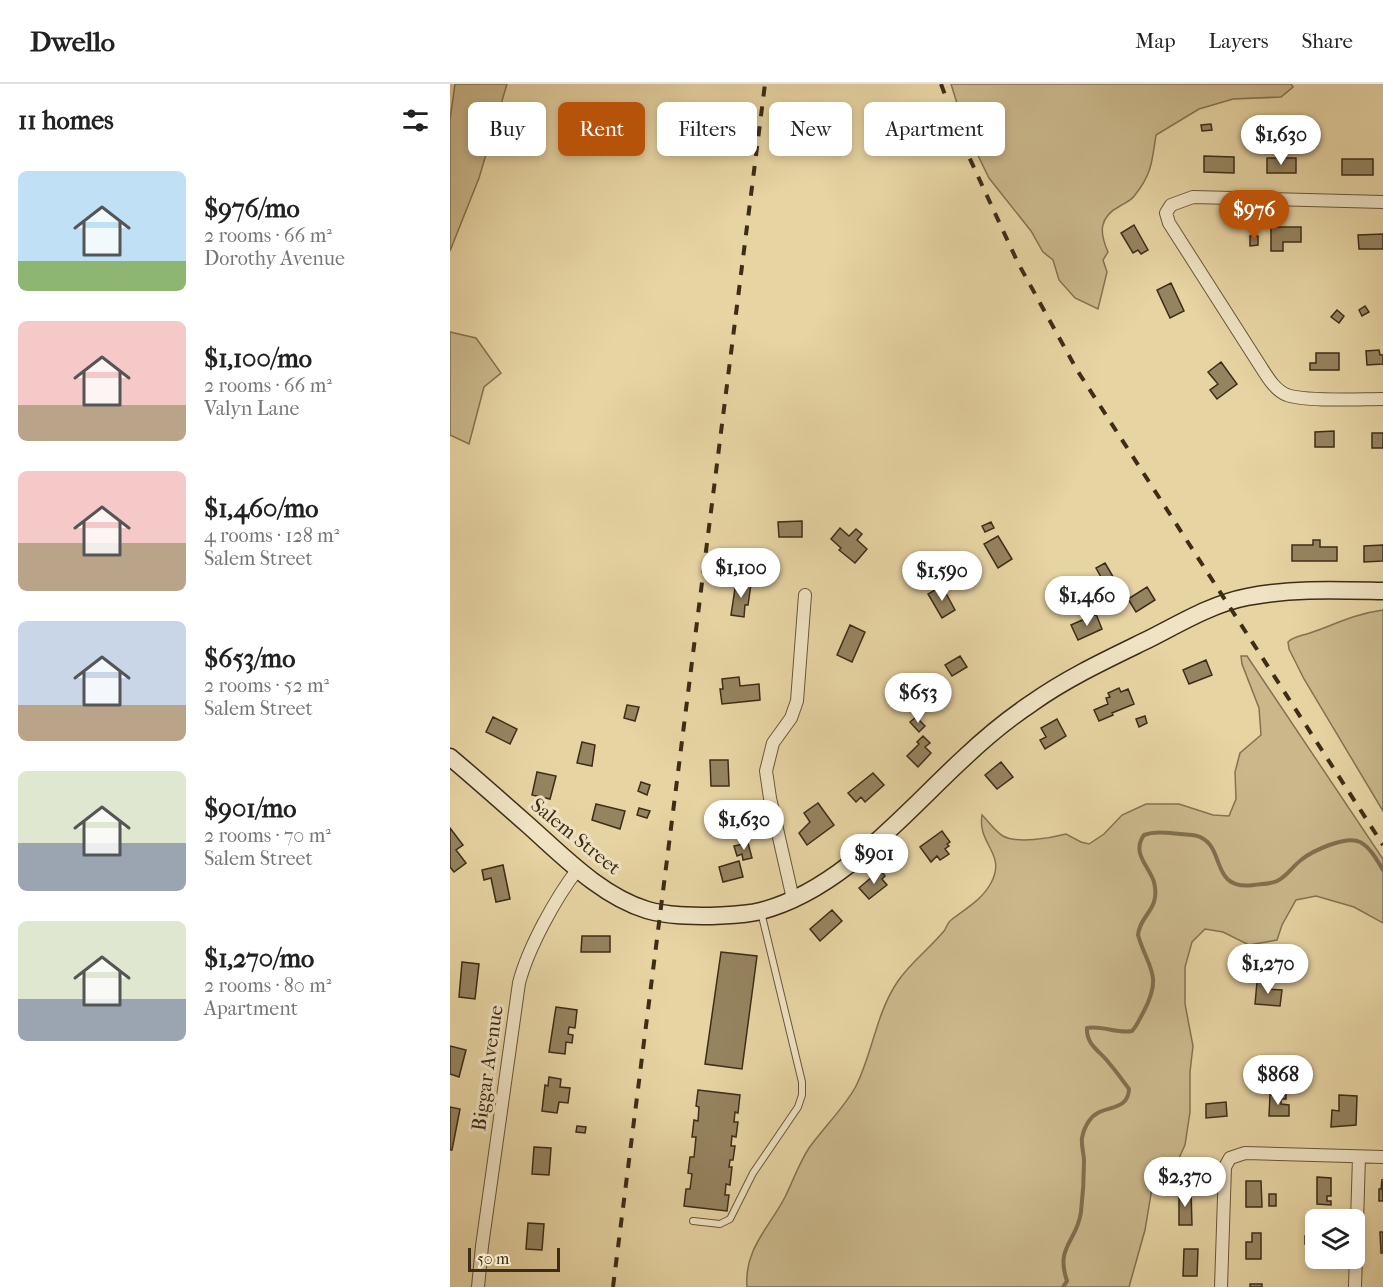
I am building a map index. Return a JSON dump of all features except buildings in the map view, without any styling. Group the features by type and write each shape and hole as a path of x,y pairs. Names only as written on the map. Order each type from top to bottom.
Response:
{"street":[{"path":"1383,202 1198,197 1185,199 1171,206 1167,212 1168,221 1274,385 1288,395 1297,397 1383,399"},
{"name":"Salem Street","path":"450,757 578,869 609,891 636,906 652,911 705,916 761,911 793,899 830,878 860,856 966,755 1009,720 1048,692 1110,658 1198,614 1237,599 1283,591 1383,591"},
{"path":"793,899 766,771 773,743 791,718 797,701 805,595"},
{"name":"Biggar Avenue","path":"478,1287 519,983 528,956 548,916 578,869"},
{"path":"1221,1287 1225,1167 1230,1158 1245,1153 1383,1157"},
{"path":"1355,1287 1359,1157"}],"lane":[{"path":"693,1221 720,1224 730,1219 753,1173 802,1099 802,1082 761,911"}],"shaded area":[{"path":"455,84 507,84 502,102 468,102 468,156 486,156 450,251 450,120"},
{"path":"951,84 1291,84 1293,87 1281,97 1233,99 1199,109 1156,135 1150,167 1141,187 1132,198 1108,215 1103,226 1103,238 1108,252 1103,260 1107,272 1098,309 1075,298 1059,280 1053,260 1043,252 1031,231 989,178 978,156 1005,156 1005,102 957,102"},
{"path":"450,332 476,338 501,373 484,387 469,444 450,435"},
{"path":"1383,610 1383,811 1304,679 1289,649 1288,642 1295,637 1354,617"},
{"path":"1241,656 1247,656 1383,859 1383,923 1354,907 1316,896 1296,900 1282,925 1277,940 1249,945 1223,932 1205,929 1192,942 1185,967 1185,1004 1193,1046 1190,1072 1190,1112 1185,1145 1174,1169 1157,1175 1153,1182 1145,1230 1129,1287 747,1287 747,1273 753,1250 779,1208 809,1148 856,1086 885,1006 898,981 944,931 950,921 978,899 991,883 996,864 984,834 982,815 997,832 1009,838 1034,840 1066,834 1089,844 1104,834 1122,815 1146,804 1179,804 1213,815 1229,816 1236,799 1235,772 1240,753 1261,735 1259,708"}],"waterway":[{"path":"1063,1287 1067,1281 1064,1269 1065,1252 1079,1222 1081,1212 1084,1131 1094,1115 1124,1102 1129,1089 1091,1043 1087,1028 1132,1031 1150,999 1152,988 1152,972 1138,935 1142,922 1155,899 1154,882 1140,854 1140,842 1144,835 1162,833 1200,837 1214,851 1225,876 1231,882 1240,885 1272,883 1284,877 1313,852 1338,842 1354,840 1367,847 1383,870"}],"railway":[{"path":"613,1287 765,84"},
{"path":"941,84 964,146 1018,263 1077,370 1383,845"}]}
